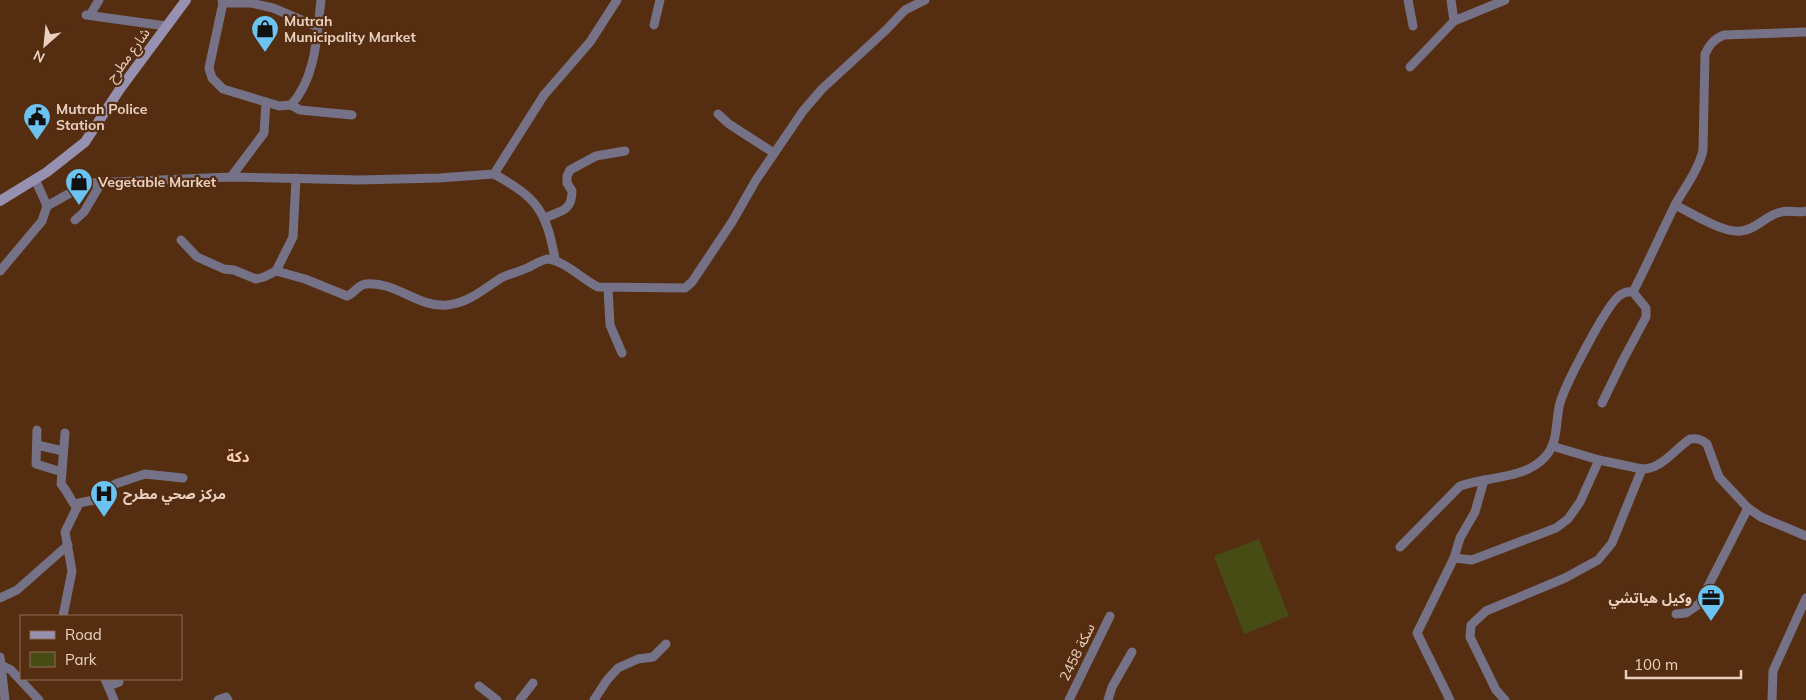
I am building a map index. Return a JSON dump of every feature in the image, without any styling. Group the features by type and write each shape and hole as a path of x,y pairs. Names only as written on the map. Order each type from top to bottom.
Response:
{"main road":[{"name":"شارع مطرح","path":"0,201 61,161 85,142 120,89 186,0"}],"street":[{"path":"99,0 88,15 166,26"},
{"path":"290,105 301,94 313,58 321,0"},
{"path":"494,174 544,95 590,42 617,0"},
{"path":"654,25 660,0"},
{"path":"276,271 305,279 343,295 351,294 357,287 365,284 389,286 432,305 447,305 465,301 504,277 540,261 555,259 589,283 598,287 685,288 692,282 732,222 774,153 822,89 905,10 925,0"},
{"path":"1408,0 1413,26"},
{"path":"1451,0 1454,21"},
{"path":"1410,67 1454,21 1505,0"},
{"path":"318,27 273,8 251,3 222,1 209,68 212,78 223,89 279,106 290,105 300,110 352,115"},
{"path":"1633,292 1675,205 1701,158 1703,150 1704,64 1705,54 1709,46 1715,38 1724,35 1806,32"},
{"path":"231,177 264,133 266,102"},
{"path":"718,114 729,124 774,153"},
{"path":"544,218 567,208 570,204 572,190 567,183 566,176 570,170 596,156 625,151"},
{"path":"0,270 42,221 47,206 80,186 101,182 231,177 359,180 439,178 494,174 520,188 533,202 544,218 555,259"},
{"path":"181,240 197,257 224,269 234,270 256,279 276,271 293,237 296,178"},
{"path":"35,179 47,206"},
{"path":"75,220 84,212 101,182"},
{"path":"1675,205 1726,230 1741,232 1775,214 1788,210 1806,211"},
{"path":"608,288 610,325 622,353"},
{"path":"1400,546 1460,486 1520,472 1545,458 1555,437 1560,402 1570,379 1607,310 1618,296 1628,291 1633,292 1646,308 1646,317 1602,403"},
{"path":"37,430 36,464 62,472"},
{"path":"65,433 61,484 69,493 72,502 77,508"},
{"path":"1552,446 1599,460 1642,469 1655,467 1690,439 1702,440 1707,444 1723,482 1748,508 1761,517 1806,536"},
{"path":"37,445 63,451"},
{"path":"1454,558 1472,560 1556,528 1568,519 1580,502 1599,460"},
{"path":"1505,700 1496,690 1470,637 1471,625 1486,612 1565,578 1598,560 1612,543 1642,469"},
{"path":"63,615 72,570 65,532 79,503 94,500 115,484 145,474 183,478"},
{"path":"1450,700 1417,633 1454,558 1460,538 1471,522 1478,505 1484,480"},
{"path":"1676,614 1686,614 1699,604 1748,508"},
{"path":"0,598 17,590 68,545"},
{"path":"1772,700 1773,671 1806,598"},
{"name":"سكة 2458","path":"1070,700 1110,616"},
{"path":"594,700 607,680 618,668 638,659 653,657 666,644"},
{"path":"1108,700 1112,687 1132,652"},
{"path":"1,661 5,700"},
{"path":"1,661 20,678"},
{"path":"22,680 39,700"},
{"path":"106,681 114,684 120,682"},
{"path":"106,681 114,700"},
{"path":"520,700 533,683"},
{"path":"479,686 497,700"},
{"path":"218,700 226,697 228,700"}],"green space":[{"path":"1259,539 1289,616 1244,634 1214,556"}],"place":[{"name":"Mutrah Municipality Market","path":"265,53"},
{"name":"Mutrah Police Station","path":"37,141"},
{"name":"Vegetable Market","path":"79,206"},
{"name":"مركز صحي مطرح","path":"104,518"},
{"name":"وكيل هياتشي","path":"1711,622"}],"district":[{"name":"دكة","path":"238,456"}]}
